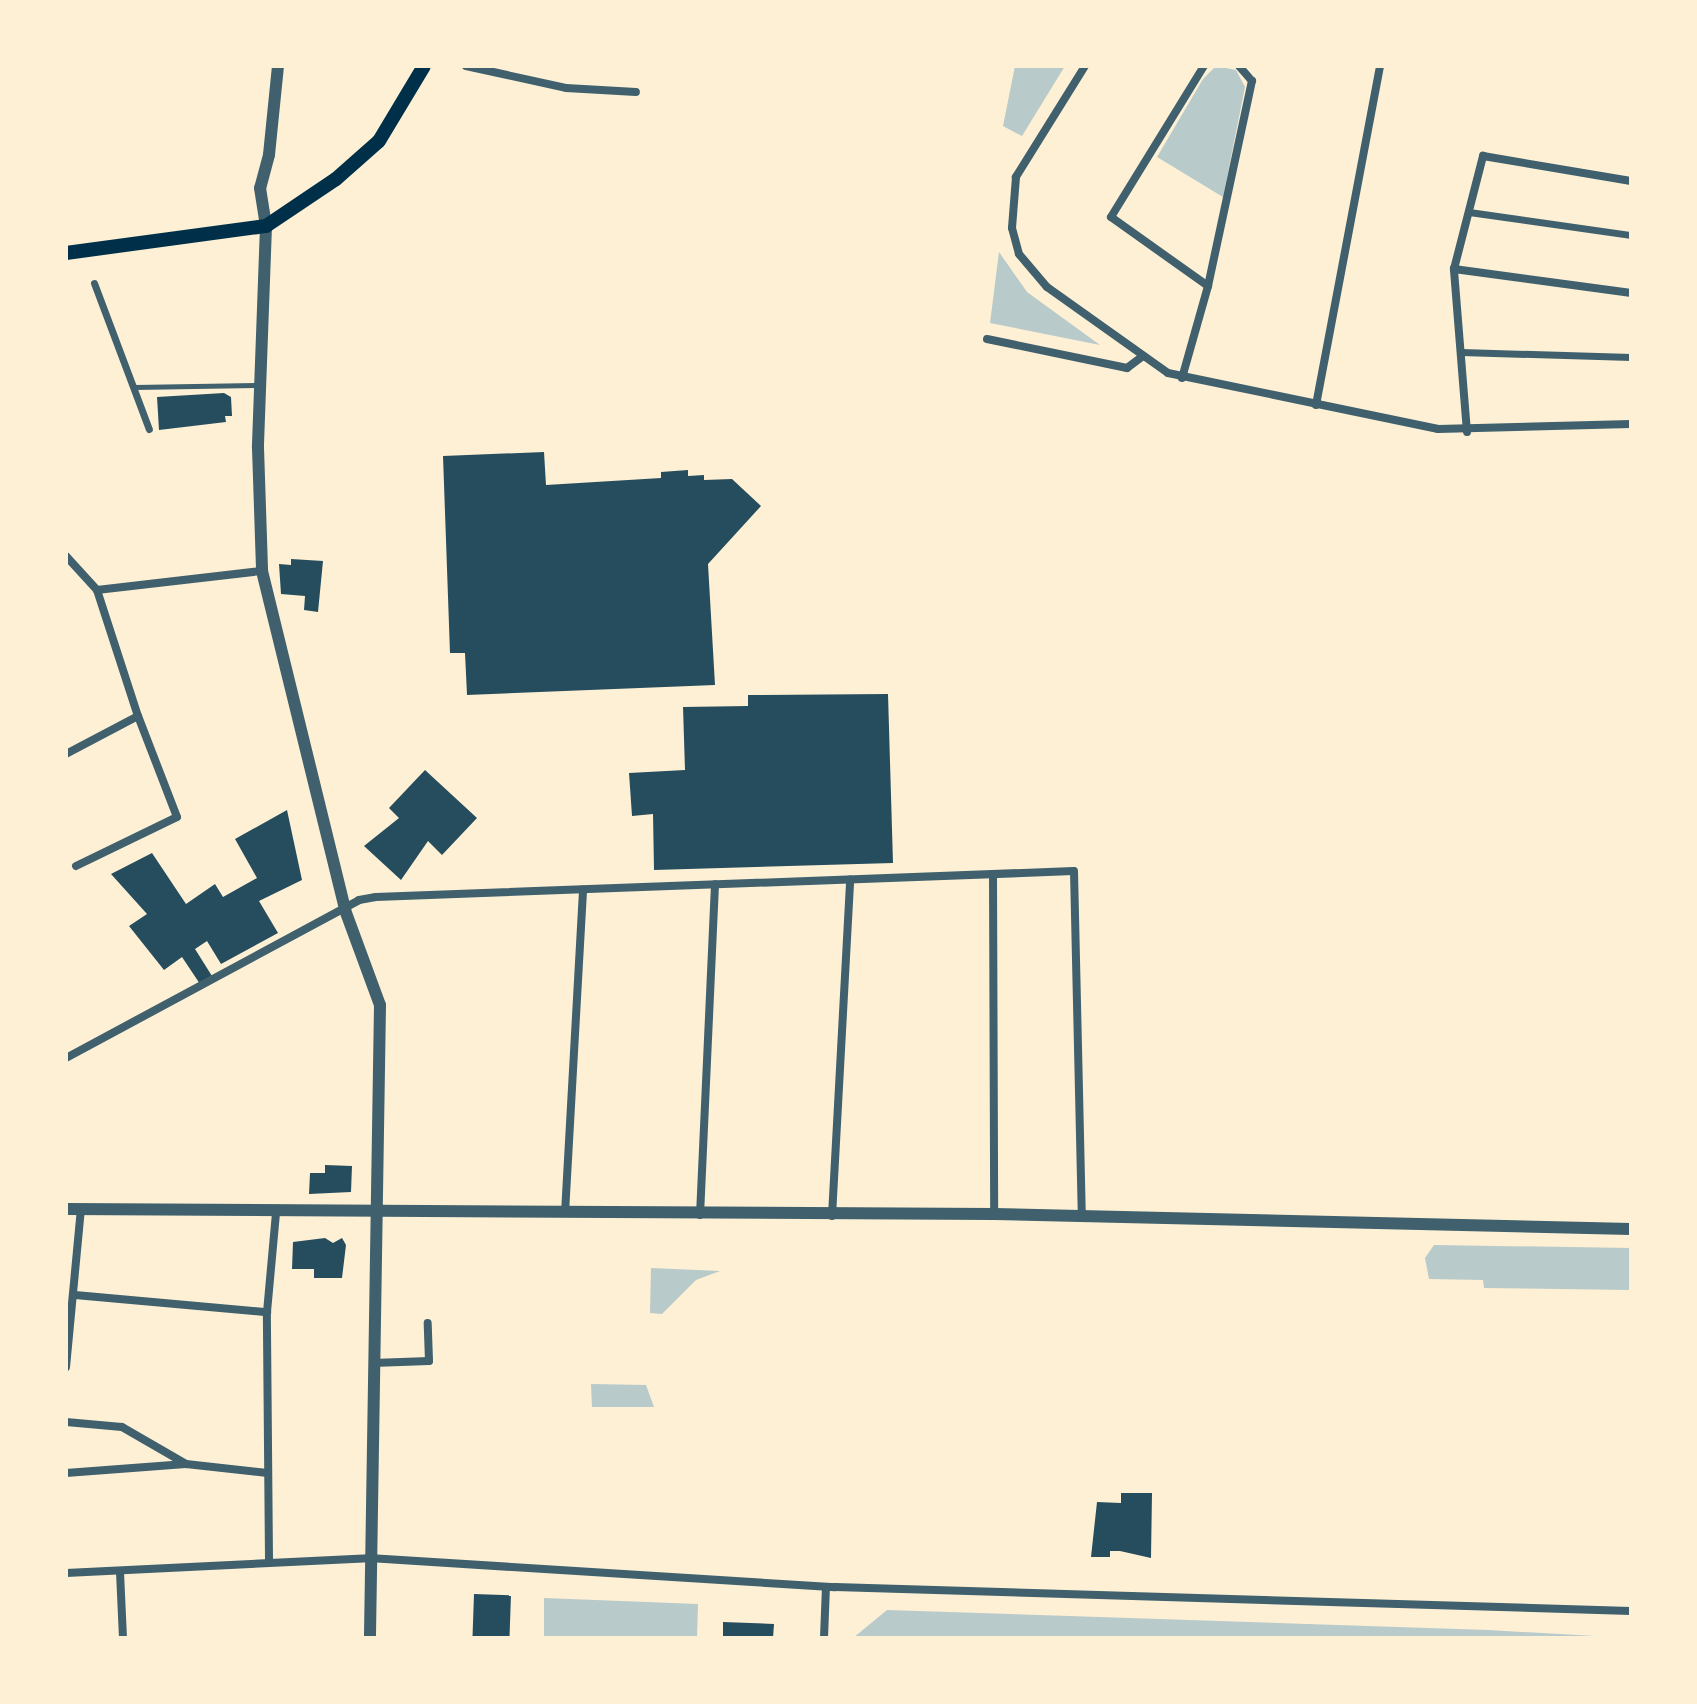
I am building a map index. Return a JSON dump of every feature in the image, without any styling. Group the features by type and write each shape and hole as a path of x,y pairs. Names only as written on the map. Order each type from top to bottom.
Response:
{"main road":[{"path":"66,253 266,226 336,179 379,141 424,66"}],"street":[{"path":"278,66 269,155 260,188 266,226 262,571 345,910 380,1005 374,1213 370,1638"},
{"path":"1085,66 1011,191 1012,228 1019,254 1047,287 1143,356 1182,378 1467,432 1631,424"},
{"path":"1204,66 1111,217 1208,286"},
{"path":"1182,378 1208,286 1252,81 1239,66"},
{"path":"1316,405 1380,66"},
{"path":"470,67 566,88 636,92"},
{"path":"1467,432 1454,269 1483,156 1631,181"},
{"path":"1469,212 1631,235"},
{"path":"1454,269 1631,293"},
{"path":"94,283 149,429"},
{"path":"987,339 1127,368 1143,356"},
{"path":"1461,352 1631,357"},
{"path":"66,871 177,817 138,716 97,590 68,561"},
{"path":"97,590 262,571"},
{"path":"66,754 138,716"},
{"path":"66,1058 345,910 376,897 1074,871 1082,1216"},
{"path":"993,874 994,1214"},
{"path":"832,1217 850,879"},
{"path":"700,1215 715,884"},
{"path":"565,1213 583,890"},
{"path":"66,1209 832,1217 994,1214 1631,1229"},
{"path":"66,1367 81,1209"},
{"path":"269,1560 267,1312 276,1213"},
{"path":"75,1295 267,1312"},
{"path":"372,1363 429,1361 428,1323"},
{"path":"66,1422 122,1427 186,1464"},
{"path":"66,1473 186,1464 268,1473"},
{"path":"66,1573 120,1572 269,1560 369,1558 826,1587 1631,1611"},
{"path":"120,1572 123,1638"},
{"path":"824,1638 826,1587"}],"lane":[{"path":"134,387 262,385"}],"shaded area":[{"path":"1015,66 1065,66 1022,136 1003,126"},
{"path":"1216,66 1236,70 1245,87 1223,197 1157,157 1203,79"},
{"path":"999,252 1027,292 1100,345 990,323"},
{"path":"1434,1245 1631,1248 1631,1290 1484,1288 1483,1280 1429,1279 1425,1258"},
{"path":"651,1268 720,1271 696,1280 662,1314 650,1313"},
{"path":"591,1384 646,1385 654,1407 592,1407"},
{"path":"544,1598 698,1604 697,1638 544,1638"},
{"path":"887,1610 1488,1630 1631,1638 853,1638"}],"building":[{"path":"224,393 231,397 232,416 225,416 226,422 159,430 157,397"},
{"path":"544,452 546,485 661,478 661,472 688,470 688,476 704,475 704,480 732,479 761,506 708,564 715,685 467,695 465,653 450,653 443,456"},
{"path":"291,559 323,561 318,612 304,610 305,596 281,594 279,564 291,565"},
{"path":"888,694 893,863 654,870 653,814 632,816 629,773 685,770 683,707 748,706 748,695"},
{"path":"425,770 477,818 442,855 428,841 401,880 364,846 399,818 389,808"},
{"path":"287,810 302,880 259,901 278,933 221,964 207,941 195,949 212,976 200,984 182,957 164,970 129,926 147,914 111,874 152,853 186,904 215,884 223,897 257,878 235,839"},
{"path":"325,1165 352,1166 351,1192 309,1194 310,1173 325,1173"},
{"path":"325,1238 333,1243 342,1238 346,1245 342,1278 314,1278 314,1269 292,1269 293,1242"},
{"path":"1121,1493 1152,1493 1151,1558 1120,1551 1110,1551 1110,1557 1091,1557 1097,1502 1121,1503"},
{"path":"474,1594 511,1595 509,1638 472,1638"},
{"path":"723,1622 774,1624 773,1638 723,1638"}]}
